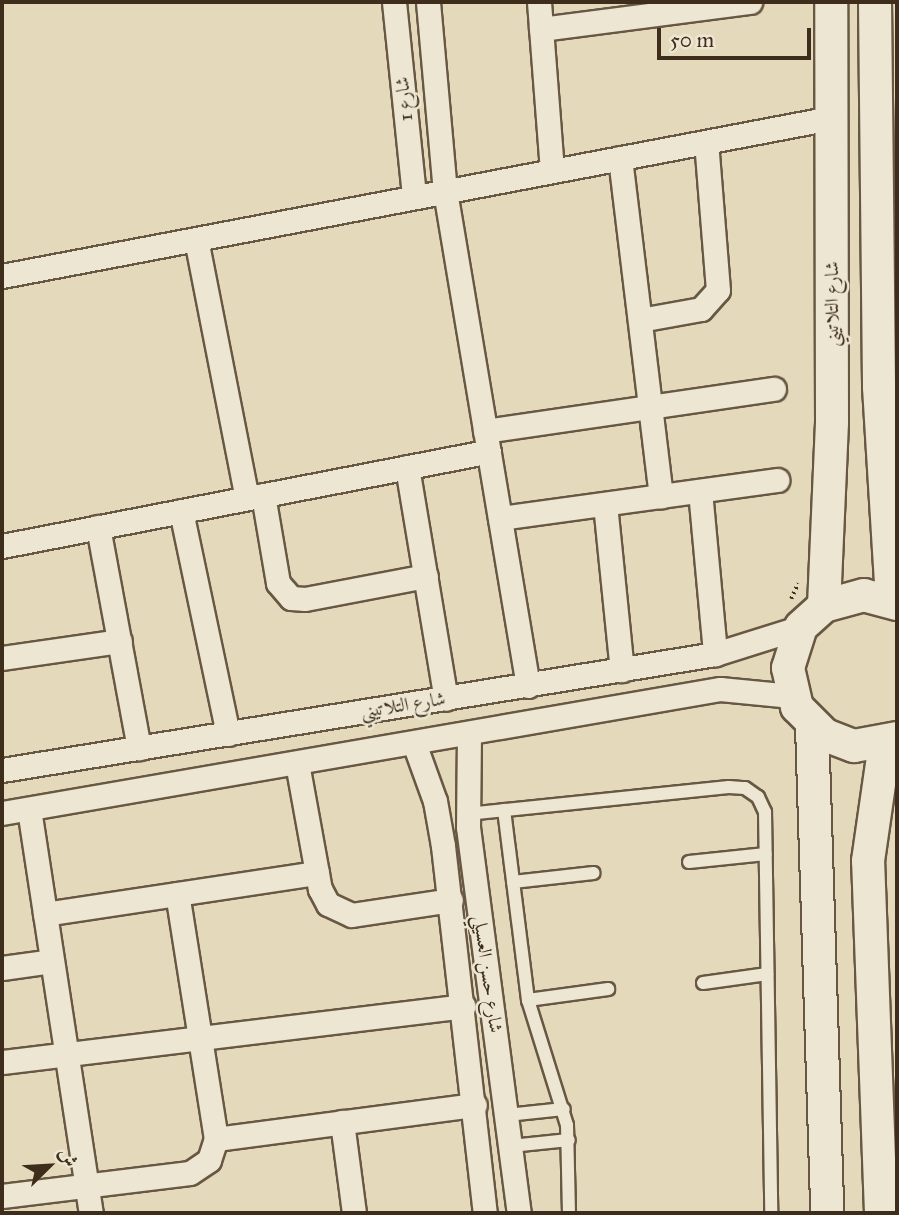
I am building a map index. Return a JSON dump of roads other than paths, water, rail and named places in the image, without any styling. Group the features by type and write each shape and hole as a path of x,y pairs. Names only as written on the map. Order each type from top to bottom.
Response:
{"main road":[{"name":"شارع التلاتيني","path":"804,613 832,422 831,2"},
{"path":"875,2 879,387 894,602 850,596 804,613 789,660 792,696 812,726 846,744 891,741 873,804 867,873 881,1213"},
{"path":"812,726 827,1213"}],"street":[{"name":"شارع 1","path":"394,2 414,197"},
{"name":"شارع 1","path":"428,2 445,191 528,686"},
{"path":"539,2 552,171"},
{"path":"541,29 750,2"},
{"path":"2,276 831,118"},
{"path":"640,320 701,309 718,290 706,142"},
{"path":"620,158 661,497"},
{"path":"196,239 255,497 278,583 291,598 305,599 426,576"},
{"path":"2,546 407,467 487,441 650,408 775,389"},
{"path":"407,467 446,699"},
{"path":"500,518 777,480"},
{"path":"700,491 715,654"},
{"path":"605,504 622,670"},
{"path":"181,511 228,734"},
{"path":"98,527 139,748"},
{"name":"شارع التلاتيني","path":"2,770 715,654 804,613"},
{"path":"2,658 120,641"},
{"name":"شارع التلاتيني","path":"2,813 720,689 792,696"},
{"name":"شارع حسن العسيلي","path":"469,734 467,814 519,1213"},
{"name":"شارع حسن العسيلي","path":"414,743 428,780 451,900 485,1213"},
{"path":"297,763 323,898 343,914 451,900"},
{"path":"428,780 466,774"},
{"path":"29,808 91,1213"},
{"path":"46,914 317,873"},
{"path":"2,1196 190,1173 209,1160 216,1139 177,894"},
{"path":"2,968 52,961"},
{"path":"2,1062 464,1006"},
{"path":"216,1139 475,1105"},
{"path":"342,1122 354,1213"}],"lane":[{"path":"467,814 737,787 752,792 762,804 766,854 771,1213"},
{"path":"504,810 528,1000 564,1109 569,1140 569,1213"},
{"path":"690,862 766,854"},
{"path":"513,882 593,873"},
{"path":"703,983 767,974"},
{"path":"528,1000 608,989"},
{"path":"507,1115 564,1109"},
{"path":"511,1146 569,1140"}]}
